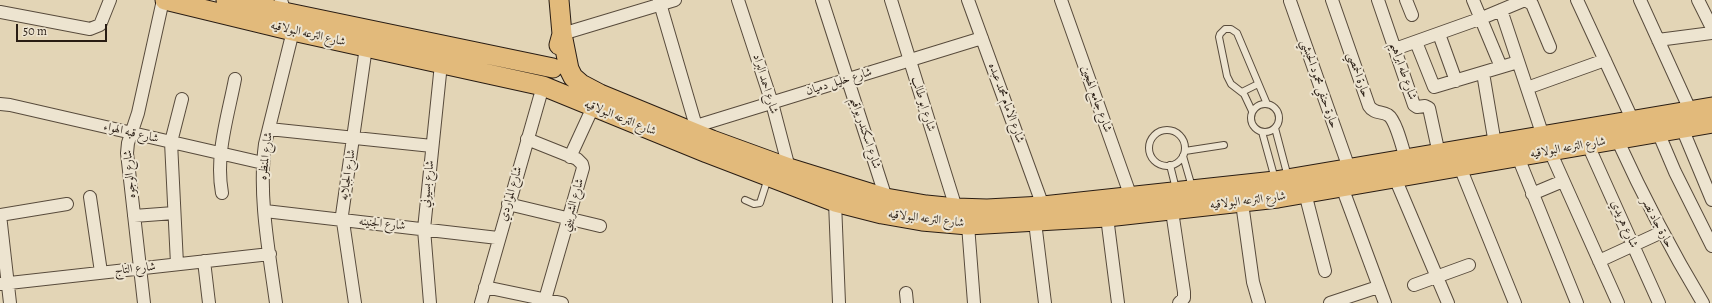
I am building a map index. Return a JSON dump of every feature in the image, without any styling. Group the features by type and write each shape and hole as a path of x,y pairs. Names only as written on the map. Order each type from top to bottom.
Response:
{"main road":[{"name":"شارع الترعه البولاقيه","path":"164,0 293,31 550,89 593,107 703,138 789,168 886,198 956,208 1006,209 1039,214 1107,217 1172,211 1242,203 1281,186 1349,168 1495,144 1588,144 1712,123"},
{"name":"شارع الترعه البولاقيه","path":"226,0 283,7 553,68"},
{"path":"550,89 553,68 562,34 559,0"},
{"name":"شارع الترعه البولاقيه","path":"562,34 569,69 573,77 581,84 600,94 703,138 769,177 835,202 882,214 915,220 968,225 1131,197 1185,191 1281,186 1305,193 1518,157 1546,144 1633,121 1691,112 1712,107"}],"street":[{"path":"0,12 90,29 100,25 110,0"},
{"name":"شارع الوجوه","path":"144,303 127,153 130,133 138,113 164,0"},
{"path":"562,34 660,2 675,0"},
{"name":"شارع احمد البراد","path":"738,0 772,103 789,168"},
{"name":"شارع اسكندر يواقيم","path":"822,0 886,198"},
{"name":"شارع ابو طالب","path":"891,0 956,208"},
{"name":"شارع الامام محمد عبده","path":"968,0 982,38 1039,214 1045,303"},
{"name":"شارع جامع الهجين","path":"1061,0 1131,197"},
{"name":"حارة الحمصي","path":"1332,0 1369,106 1374,111 1386,114 1392,119 1406,159"},
{"name":"شارع طه ابراهيم","path":"1378,0 1414,104 1417,107 1425,106 1429,108 1439,154"},
{"path":"1406,0 1412,15"},
{"path":"1473,0 1482,18 1501,68"},
{"path":"1395,49 1482,18 1525,0 1532,4 1550,47"},
{"path":"1576,0 1633,121"},
{"path":"1640,0 1691,112"},
{"path":"1698,0 1712,28"},
{"name":"حارة حنفي محمود الحبشي","path":"1290,1 1349,168"},
{"path":"660,2 703,138"},
{"path":"283,7 293,24 293,31"},
{"path":"1501,10 1546,144 1618,303"},
{"name":"شارع المنظره","path":"276,303 262,184 263,162 269,129 293,31"},
{"path":"1658,40 1712,33"},
{"path":"1438,34 1456,81"},
{"name":"شارع خليل دميان","path":"703,138 772,103 982,38"},
{"path":"1416,42 1434,87 1518,62"},
{"name":"شارع الجبلايه","path":"355,303 342,220 366,47"},
{"path":"1527,88 1605,60"},
{"name":"شارع بسيوني","path":"430,303 424,229 441,64"},
{"path":"1483,73 1495,144"},
{"path":"222,193 220,179 221,153 235,79"},
{"name":"شارع المواردي","path":"480,303 527,139 550,89"},
{"path":"177,264 171,142 182,99"},
{"name":"شارع قبه الهواء","path":"0,104 263,162"},
{"path":"570,157 593,107"},
{"path":"1682,128 1712,200"},
{"path":"269,129 432,146"},
{"path":"1658,132 1675,172 1712,246"},
{"name":"شارع الشربيني","path":"527,139 580,162 582,168 545,301"},
{"name":"حارة جاد نصر","path":"1617,139 1644,199 1703,303"},
{"name":"شارع هريدي","path":"1588,144 1659,303"},
{"path":"1518,157 1577,303"},
{"path":"1460,167 1515,303"},
{"path":"1395,178 1438,276 1448,303"},
{"path":"1532,194 1563,181"},
{"path":"1342,187 1385,303"},
{"path":"1305,193 1325,271"},
{"path":"90,197 101,272"},
{"path":"835,202 839,303"},
{"path":"1242,203 1253,282 1259,303"},
{"path":"10,303 4,284 0,215 68,204"},
{"path":"508,204 600,226"},
{"name":"شارع الجنينه","path":"265,211 498,238"},
{"path":"1172,211 1181,301"},
{"path":"134,216 174,213"},
{"path":"1107,217 1118,303"},
{"path":"968,225 974,303"},
{"path":"1599,261 1662,232"},
{"name":"شارع التاج","path":"4,284 270,254"},
{"path":"204,261 209,303"},
{"path":"1414,285 1469,265"},
{"path":"485,287 545,301 562,303"},
{"path":"1330,303 1351,300 1378,287"}],"lane":[{"path":"1252,111 1242,92 1231,84 1225,72 1219,37 1225,29 1231,29 1237,33 1267,104"},
{"path":"1242,92 1258,84"},
{"path":"1275,128 1267,132 1262,132 1254,128 1250,120 1252,111 1258,105 1267,104 1275,108 1279,116 1275,128 1281,186"},
{"path":"1185,191 1184,153 1183,140 1175,132 1164,130 1155,135 1150,145 1151,156 1159,164 1170,165 1180,160 1184,153 1224,145"},
{"path":"1262,132 1281,186"},
{"path":"1170,165 1185,191"},
{"path":"745,200 754,204 760,203 769,177"}]}
